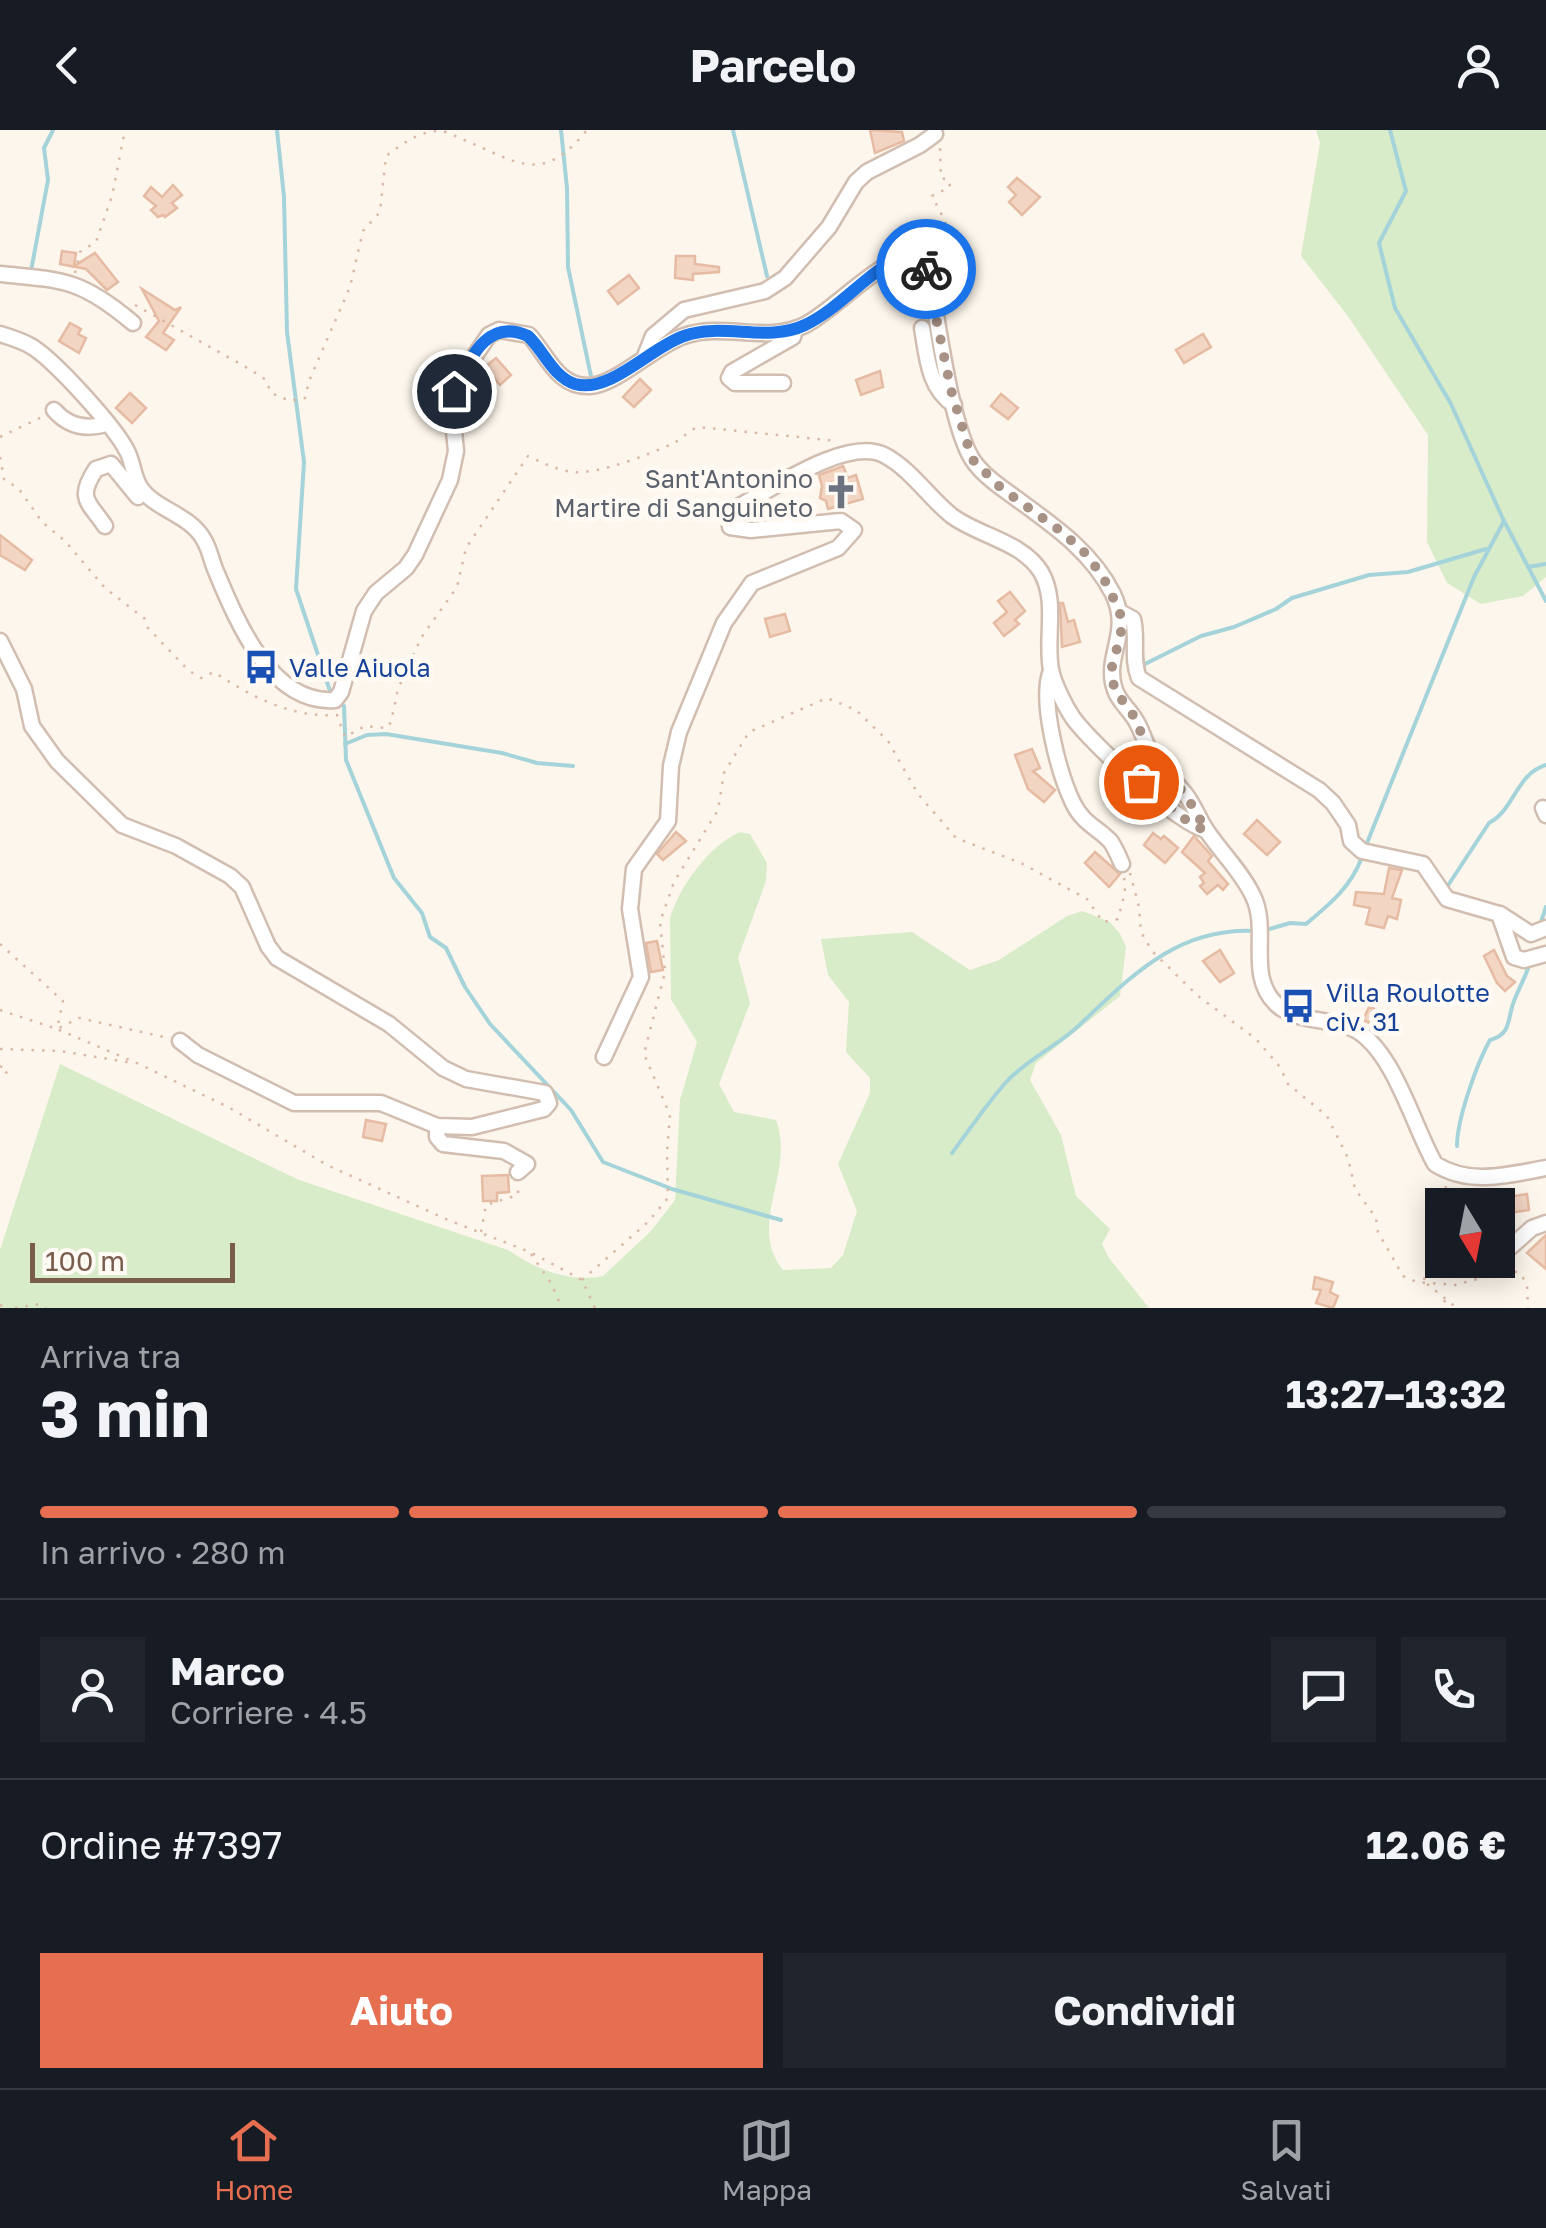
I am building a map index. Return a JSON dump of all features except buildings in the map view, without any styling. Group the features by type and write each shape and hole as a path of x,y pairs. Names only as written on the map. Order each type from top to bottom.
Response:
{"street":[{"path":"645,356 653,336 684,310 765,291 785,278 829,227 856,182 867,172 937,140"},
{"path":"0,334 28,344 43,355 130,455 140,489 187,520 204,539 254,648 270,670 292,691 321,701 336,700 364,611 415,555 450,480 456,450 454,391 489,335 499,330 528,336 561,377 590,386 606,382 685,335 715,330 774,333 807,324 891,262 906,257 920,262 929,275 955,405 972,459 1001,488 1086,554 1103,577 1120,612 1121,633 1112,667 1114,689 1133,715 1154,761 1186,795 1252,894 1262,930 1258,961 1265,986 1276,1004 1297,1016 1344,1024 1374,1046 1388,1066 1435,1164 1450,1173 1486,1178 1546,1168"},
{"path":"0,274 64,280 101,296 133,323"},
{"path":"783,383 735,383 729,378 732,372 793,337 796,328"},
{"path":"922,328 932,380 955,405"},
{"path":"54,411 61,419 88,429 106,424"},
{"path":"604,1057 642,977 630,908 634,868 668,821 679,732 702,674 752,583 838,548 854,530 840,520 751,530 730,527 732,510 809,467 854,450 883,454 952,515 1030,558 1042,574 1049,596 1051,671 1046,685 1060,762 1073,804 1092,829 1110,840 1125,864"},
{"path":"105,526 85,499 86,486 96,469 111,464 140,500 157,502"},
{"path":"1120,612 1133,619 1138,678 1319,790 1334,802 1348,824 1352,841 1362,852 1423,864 1447,899 1499,914 1531,934 1546,928"},
{"path":"0,641 19,677 32,726 57,761 122,825 176,846 230,876 242,887 277,958 390,1024 443,1068 466,1078 542,1092 550,1100 544,1109 472,1126 437,1126 381,1103 294,1103 198,1055 180,1040"},
{"path":"1051,671 1072,716 1104,751 1193,826 1206,830"},
{"path":"1499,914 1514,957 1524,960 1546,954"},
{"path":"437,1126 437,1137 443,1144 504,1151 527,1164 518,1172"},
{"path":"1515,1243 1532,1228 1546,1223"}],"path":[{"path":"73,284 80,252 96,242 112,196 125,130"},
{"path":"135,305 252,370 266,380 271,393 290,401 304,398 350,287 364,232 380,212 386,156 411,136 440,130 510,162 546,164 571,150 587,130"},
{"path":"906,257 948,239 945,221 932,196 950,187 949,180 941,178 937,140"},
{"path":"0,438 54,411"},
{"path":"0,458 4,479 0,481"},
{"path":"582,1280 648,1222 668,1198 670,1115 644,1054 665,972 660,922 674,882 718,810 724,773 749,732 827,698 856,710 888,741 918,794 956,838 1021,863 1087,899 1103,922 1118,919 1126,892 1125,864"},
{"path":"1125,864 1139,907 1140,932 1152,951 1198,996 1256,1040 1280,1067 1288,1084 1327,1116 1348,1158 1355,1189 1376,1218 1378,1232 1402,1276 1455,1285 1510,1270 1520,1274 1527,1284 1528,1308"},
{"path":"0,944 63,1001 57,1030"},
{"path":"0,1010 139,1064 228,1108 327,1165 480,1234 530,1252 582,1280 595,1308"},
{"path":"57,1030 79,1018 180,1040"},
{"path":"0,1049 60,1050 139,1064"},
{"path":"0,1066 8,1071 0,1078"},
{"path":"480,1234 486,1205 518,1194 518,1172"},
{"path":"1424,1282 1450,1173"},
{"path":"530,1252 562,1308"},
{"path":"1424,1282 1457,1308"},
{"path":"1444,1299 1448,1308"},
{"path":"15,1308 40,1304 46,1308"},
{"path":"0,1306 7,1308"}],"green space":[{"path":"1316,130 1546,130 1546,577 1523,596 1481,604 1447,583 1427,542 1428,435 1347,315 1301,256 1320,143"},
{"path":"740,832 750,834 767,863 766,881 738,958 750,1003 719,1084 734,1112 776,1120 781,1139 780,1159 769,1235 783,1270 831,1268 843,1255 857,1211 838,1164 870,1093 870,1078 846,1052 849,1002 828,975 821,939 912,932 970,970 999,960 1067,916 1082,911 1110,922 1126,947 1120,996 1036,1063 1030,1080 1061,1135 1076,1196 1110,1229 1102,1244 1149,1308 0,1308 0,1250 60,1064 299,1180 508,1250 553,1273 578,1278 603,1276 651,1231 675,1200 680,1100 697,1042 671,999 670,918 697,868 717,847"}],"waterway":[{"path":"31,271 48,180 44,148 53,130"},
{"path":"277,130 284,197 287,332 304,462 296,589 330,691"},
{"path":"561,130 567,188 568,267 592,381"},
{"path":"733,130 767,276"},
{"path":"1390,130 1406,191 1379,243 1395,308 1451,404 1503,519 1546,601"},
{"path":"1365,848 1474,577 1504,521"},
{"path":"1139,667 1201,636 1276,609 1292,598 1369,575 1408,572 1486,549"},
{"path":"1528,567 1546,564"},
{"path":"344,706 346,760 394,878 422,913 430,937 446,948 465,987 490,1024 571,1110 603,1162 672,1189 781,1220"},
{"path":"345,744 367,735 386,734 502,753 537,763 573,766"},
{"path":"1445,890 1489,823 1505,809 1528,776 1546,765"},
{"path":"1266,930 1290,923 1306,924 1346,886 1362,857"},
{"path":"1540,925 1546,907"},
{"path":"952,1153 1008,1080 1156,959 1201,937 1256,931"},
{"path":"1457,1146 1464,1107 1479,1062 1490,1040 1502,1034 1508,1025 1530,963"}],"way so far":[{"path":"926,269 951,390 972,459 1001,488 1062,532 1103,577 1120,612 1121,633 1112,667 1114,689 1140,727 1154,761 1186,795 1206,830 1193,826 1141,782"}],"place":[{"name":"Sant'Antonino Martire di Sanguineto","path":"841,492"},
{"name":"Valle Aiuola","path":"261,667"},
{"name":"Villa Roulotte civ. 31","path":"1298,1006"}],"route":[{"path":"454,391 479,348 499,330 528,336 561,377 590,386 606,382 685,335 715,330 774,333 807,324 898,258 914,258 926,269"}]}
